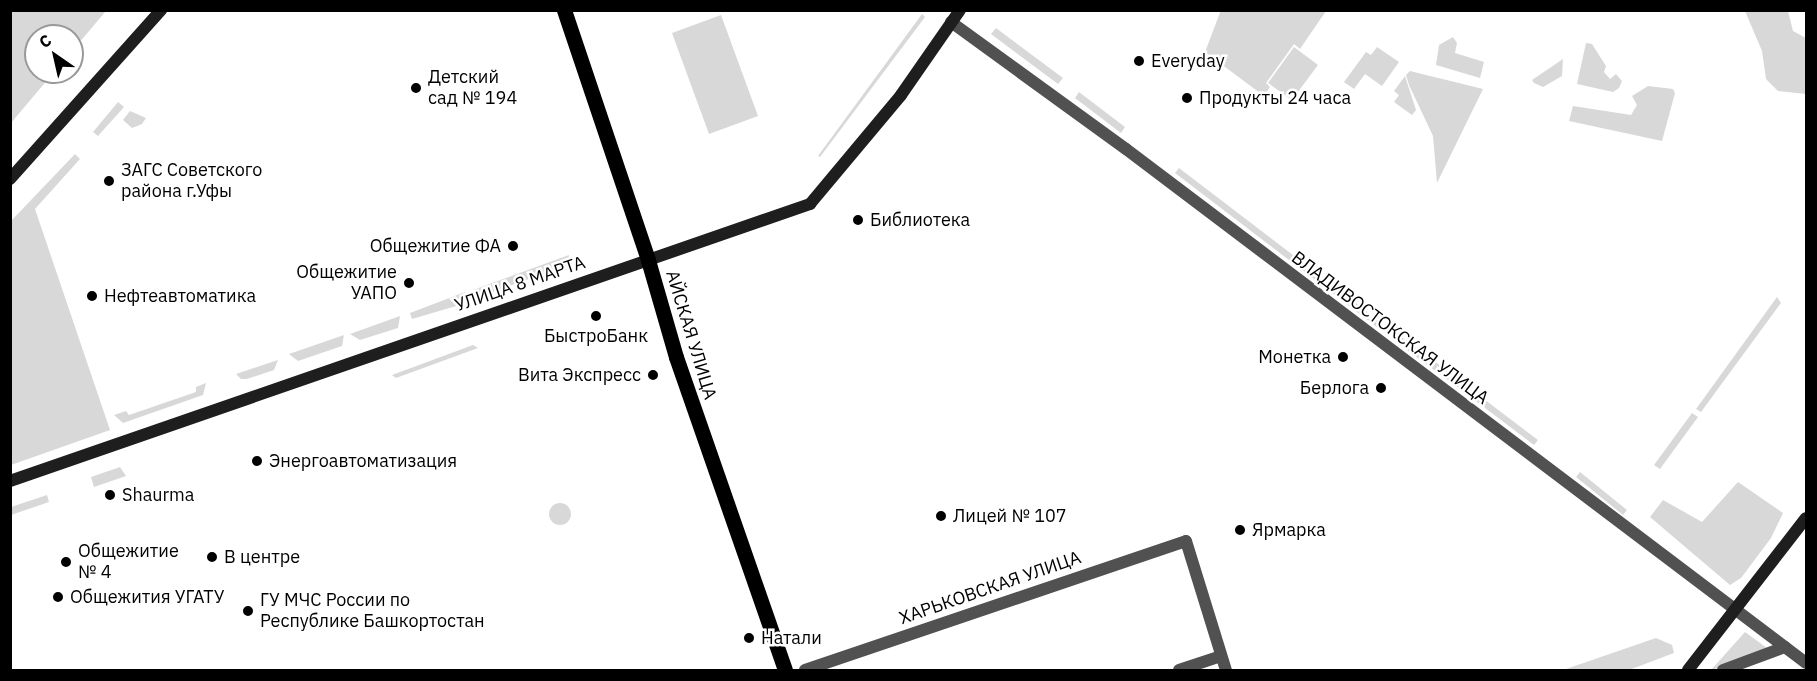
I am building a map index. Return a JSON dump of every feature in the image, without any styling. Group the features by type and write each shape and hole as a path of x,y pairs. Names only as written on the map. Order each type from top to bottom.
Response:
{"main road":[{"path":"10,179 161,10"},
{"name":"АЙСКАЯ УЛИЦА","path":"564,10 648,260 676,357 785,670"},
{"name":"УЛИЦА 8 МАРТА","path":"10,481 810,204 894,104 960,10"},
{"path":"1688,670 1739,609 1806,518"}],"street":[{"name":"ВЛАДИВОСТОКСКАЯ УЛИЦА","path":"951,22 1126,148 1701,586 1739,609 1806,663"},
{"name":"ХАРЬКОВСКАЯ УЛИЦА","path":"805,670 1186,541 1221,656"},
{"path":"1723,670 1785,646"},
{"path":"1179,670 1221,656 1226,670"}],"shaded area":[{"path":"11,10 106,11 84,37 84,24 24,24 24,84 44,84 11,123"},
{"path":"1221,10 1326,11 1300,49 1294,44 1266,83 1270,87 1264,96 1205,52"},
{"path":"1745,11 1788,11 1793,31 1806,38 1806,94 1778,91 1766,79 1762,51"},
{"path":"922,14 925,17 820,157 818,156"},
{"path":"721,15 758,116 709,134 672,33"},
{"path":"996,28 1063,78 1058,84 991,34"},
{"path":"1453,37 1457,43 1455,53 1484,62 1480,78 1436,65 1439,45"},
{"path":"1586,43 1592,44 1606,66 1604,72 1610,79 1616,74 1622,81 1619,88 1613,92 1577,84"},
{"path":"1294,47 1318,65 1292,100 1268,83"},
{"path":"1377,47 1399,62 1382,86 1365,74 1354,89 1344,82 1366,52 1371,55"},
{"path":"1563,59 1562,76 1543,87 1534,83 1532,80"},
{"path":"1410,71 1483,89 1437,183 1433,136 1409,85 1406,75"},
{"path":"1405,76 1416,110 1412,115 1394,102 1399,95 1394,91"},
{"path":"1648,86 1673,89 1675,93 1662,141 1569,121 1573,106 1631,115 1637,105 1632,96"},
{"path":"1079,92 1125,127 1121,133 1075,98"},
{"path":"118,102 124,107 98,136 93,132"},
{"path":"130,111 146,118 142,124 132,128 123,120"},
{"path":"75,154 80,159 35,209 110,430 11,465 11,221"},
{"path":"1179,168 1382,323 1378,328 1175,173"},
{"path":"569,255 568,265 479,297 473,290"},
{"path":"465,292 463,304 412,319 410,313"},
{"path":"1777,297 1781,303 1701,412 1696,409"},
{"path":"400,316 398,328 360,340 350,334"},
{"path":"1396,333 1464,383 1460,389 1392,339"},
{"path":"344,335 342,346 298,361 289,354"},
{"path":"473,345 478,348 396,378 392,375"},
{"path":"278,360 274,370 247,379 241,379 236,374"},
{"path":"206,383 203,395 123,423 114,415 126,411 129,415 196,392 196,387"},
{"path":"1472,390 1538,440 1534,445 1468,395"},
{"path":"1692,413 1698,417 1660,469 1654,465"},
{"path":"120,467 126,476 94,487 91,477"},
{"path":"1580,472 1627,510 1623,515 1576,477"},
{"path":"1738,482 1783,513 1771,538 1741,578 1730,585 1650,517 1663,500 1702,522"},
{"path":"47,495 49,502 11,515 11,507"},
{"path":"560,503 570,510 571,514 564,524 560,525 550,518 549,514 556,504"},
{"path":"1745,632 1771,651 1711,670"},
{"path":"1656,638 1672,645 1674,653 1629,670 1563,670"}],"place":[{"name":"Everyday","path":"1139,61"},
{"name":"Детский сад № 194","path":"416,88"},
{"name":"Продукты 24 часа","path":"1187,98"},
{"name":"ЗАГС Советского района г.Уфы","path":"109,181"},
{"name":"Библиотека","path":"858,220"},
{"name":"Общежитие ФА","path":"513,246"},
{"name":"Общежитие УАПО","path":"409,283"},
{"name":"Нефтеавтоматика","path":"92,296"},
{"name":"БыстроБанк","path":"596,316"},
{"name":"Монетка","path":"1343,357"},
{"name":"Вита Экспресс","path":"653,375"},
{"name":"Берлога","path":"1381,388"},
{"name":"Энергоавтоматизация","path":"257,461"},
{"name":"Shaurma","path":"110,495"},
{"name":"Лицей № 107","path":"941,516"},
{"name":"Ярмарка","path":"1240,530"},
{"name":"В центре","path":"212,557"},
{"name":"Общежитие № 4","path":"66,562"},
{"name":"Общежития УГАТУ","path":"58,597"},
{"name":"ГУ МЧС России по Республике Башкортостан","path":"248,611"},
{"name":"Натали","path":"749,638"}]}
